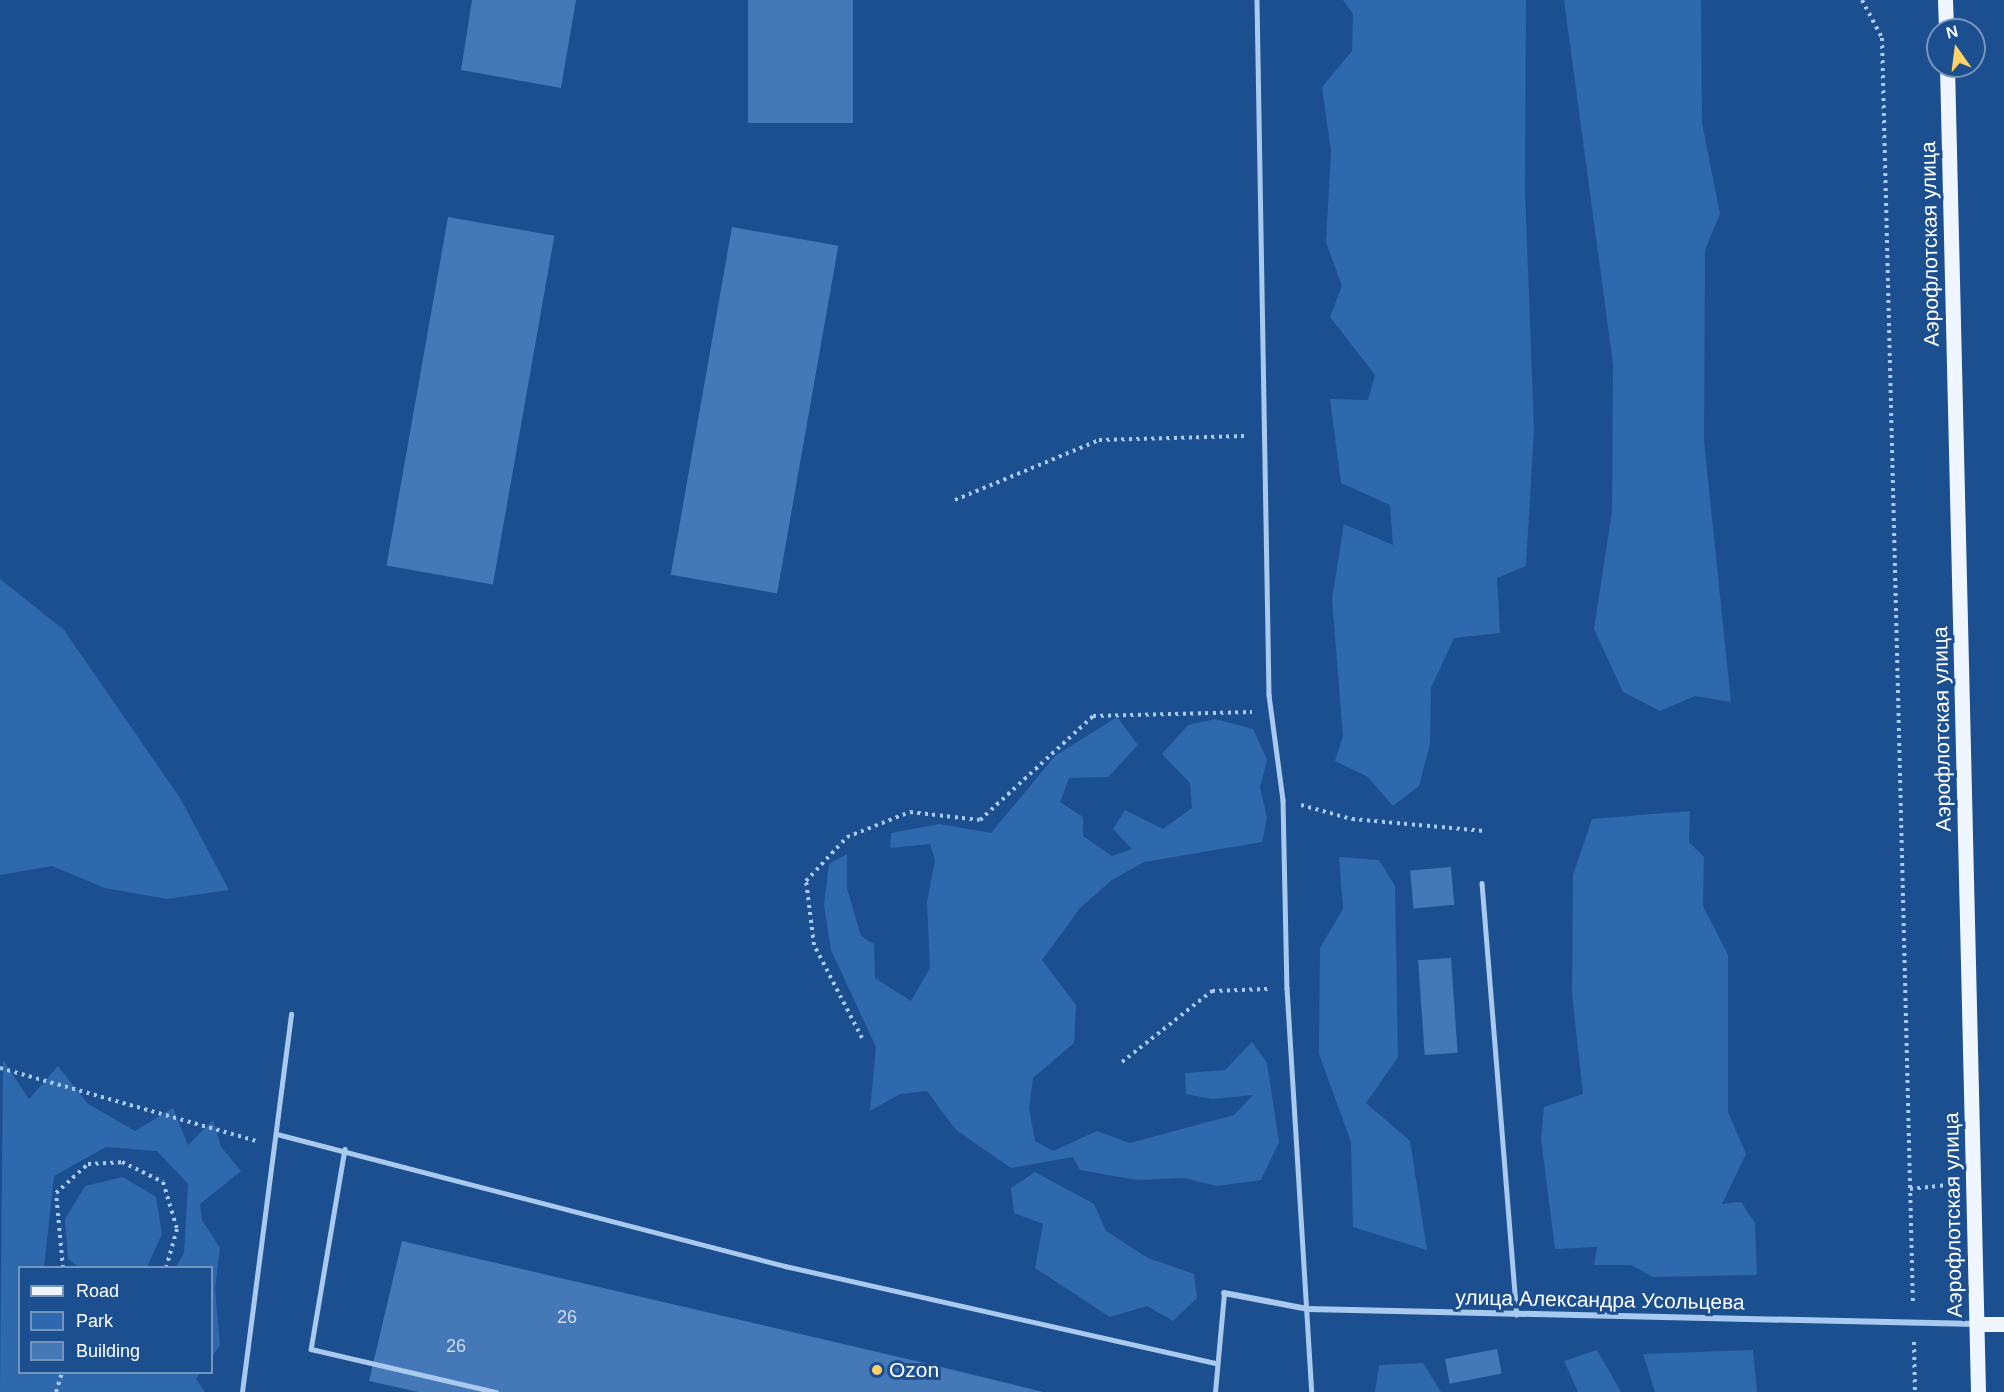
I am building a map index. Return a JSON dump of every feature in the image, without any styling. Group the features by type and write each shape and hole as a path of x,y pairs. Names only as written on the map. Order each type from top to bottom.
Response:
{"main road":[{"path":"1945,0 1946,18"},
{"name":"Аэрофлотская улица","path":"1947,78 1978,1392"},
{"path":"1977,1324 2004,1324"}],"street":[{"name":"улица Александра Усольцева","path":"1224,1293 1308,1309 1977,1324"}],"lane":[{"path":"1257,0 1271,712 1283,800 1287,988 1312,1392"},
{"path":"1482,883 1517,1315"},
{"path":"242,1392 276,1146 291,1014"},
{"path":"277,1134 345,1149 785,1266 1217,1363"},
{"path":"345,1149 312,1349 496,1392"},
{"path":"1215,1392 1224,1293"}],"path":[{"path":"1862,0 1882,38 1916,1392"},
{"path":"955,500 1099,441 1267,436"},
{"path":"862,1038 814,945 806,881 847,837 910,812 980,820 1093,716 1271,712"},
{"path":"1283,800 1352,819 1484,831"},
{"path":"1122,1062 1212,991 1287,988"},
{"path":"0,1068 276,1146"},
{"path":"63,1266 56,1193 88,1164 122,1162 163,1182 177,1229 167,1266"},
{"path":"56,1392 61,1374"}],"green space":[{"path":"1343,0 1526,0 1525,190 1534,430 1526,566 1497,578 1500,633 1454,638 1431,688 1430,744 1419,786 1393,806 1368,777 1335,761 1343,736 1332,599 1344,524 1393,545 1390,505 1341,483 1330,399 1368,400 1375,375 1330,317 1342,286 1326,242 1331,151 1322,87 1352,51 1353,14"},
{"path":"1564,0 1701,0 1702,123 1720,214 1705,250 1704,441 1731,702 1695,696 1660,711 1623,692 1594,629 1612,511 1613,364"},
{"path":"0,579 64,630 180,798 229,890 167,899 105,888 52,866 0,875"},
{"path":"1117,717 1138,745 1108,777 1069,778 1060,802 1083,817 1083,836 1112,856 1132,849 1113,829 1125,810 1163,829 1192,808 1190,783 1162,754 1188,725 1215,719 1253,729 1267,760 1260,787 1267,818 1262,842 1144,862 1112,880 1080,908 1042,960 1076,1005 1074,1043 1033,1078 1029,1109 1035,1141 1053,1151 1097,1131 1130,1143 1234,1115 1253,1095 1212,1099 1186,1094 1185,1073 1225,1070 1252,1042 1267,1063 1279,1142 1261,1180 1217,1186 1184,1178 1137,1180 1080,1170 1073,1157 1011,1168 956,1130 927,1091 900,1094 870,1111 876,1047 831,950 824,905 829,864 847,854 847,888 861,936 874,944 875,978 911,1001 930,968 927,902 935,860 930,844 890,848 891,833 939,824 991,833 1055,756"},
{"path":"1690,811 1689,842 1704,857 1703,906 1728,955 1728,1112 1746,1154 1722,1204 1741,1202 1755,1223 1757,1275 1653,1277 1631,1265 1594,1265 1597,1247 1555,1249 1541,1139 1544,1107 1583,1094 1572,993 1573,875 1592,819"},
{"path":"1339,857 1379,860 1395,886 1398,1057 1366,1103 1410,1141 1427,1250 1353,1227 1351,1142 1319,1054 1320,948 1343,909"},
{"path":"3,1060 29,1099 58,1066 88,1104 135,1131 173,1108 188,1145 213,1120 221,1147 241,1171 200,1204 202,1220 220,1248 215,1289 220,1345 213,1356 213,1266 177,1266 184,1253 188,1184 157,1151 106,1147 54,1176 44,1266 18,1266 18,1374 199,1374 196,1379 205,1392 0,1392"},
{"path":"1035,1172 1094,1204 1106,1231 1148,1258 1194,1274 1197,1298 1173,1321 1147,1306 1110,1317 1035,1268 1043,1224 1014,1213 1011,1188"},
{"path":"123,1177 156,1197 162,1234 147,1266 78,1266 68,1259 65,1219 85,1186"},
{"path":"1597,1350 1621,1392 1578,1392 1564,1361"},
{"path":"1753,1350 1757,1392 1655,1392 1643,1354"},
{"path":"1423,1363 1441,1392 1375,1392 1379,1365"}],"building":[{"path":"472,0 576,0 561,88 461,70"},
{"path":"748,0 853,0 853,123 748,123"},
{"path":"448,217 554,236 493,584 387,566"},
{"path":"732,227 838,246 777,593 671,575"},
{"path":"1451,867 1454,905 1413,908 1410,871"},
{"path":"1451,958 1458,1053 1425,1055 1418,960"},
{"path":"402,1241 1043,1392 418,1392 369,1381"},
{"path":"1497,1349 1502,1374 1450,1384 1445,1359"}],"place":[{"name":"Ozon","path":"877,1370"}]}
